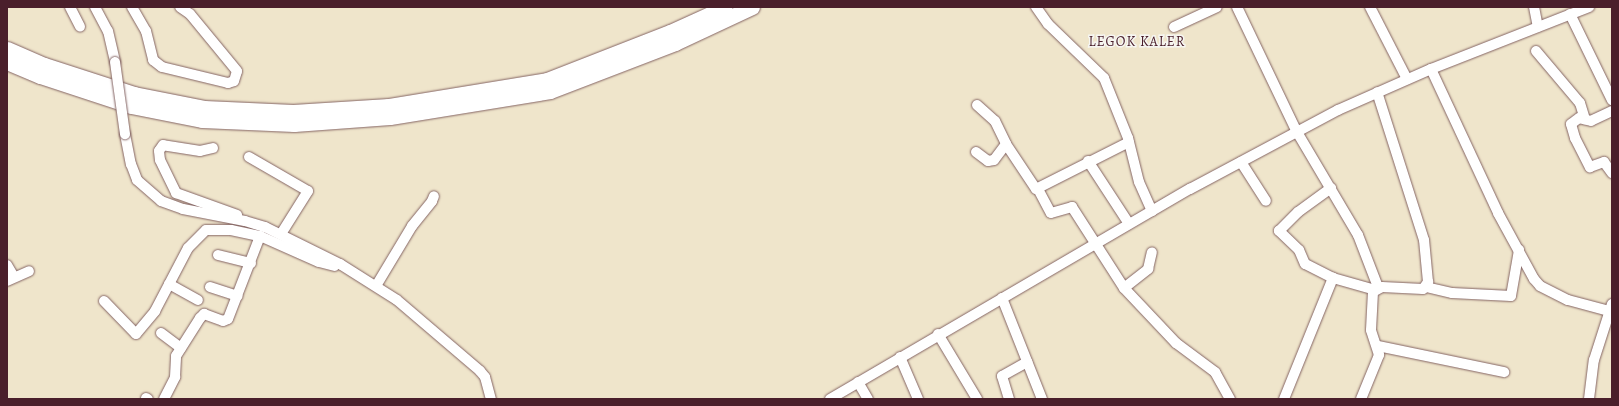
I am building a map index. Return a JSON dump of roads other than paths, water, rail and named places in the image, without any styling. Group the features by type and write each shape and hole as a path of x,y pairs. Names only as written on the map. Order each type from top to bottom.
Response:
{"highway":[{"path":"7,49 44,65 134,94 204,108 293,112 389,106 547,80 670,32 725,7"},
{"path":"7,62 40,76 131,106 202,120 294,124 390,117 550,91 675,43 752,7"}],"street":[{"path":"70,7 80,27"},
{"path":"96,7 108,30 115,62 131,164 137,180 161,201 183,209 245,221 281,234 340,264 376,286 426,324 483,373 491,399"},
{"path":"132,7 146,31 153,60 162,67 228,83 234,81 236,72 190,14 180,7"},
{"path":"1036,7 1048,24 1104,78 1129,142 1139,182 1152,211"},
{"path":"1174,27 1217,7"},
{"path":"1237,7 1297,132 1358,235 1376,288 1371,330 1372,339 1378,346 1379,355 1361,399"},
{"path":"1370,7 1407,79"},
{"path":"1534,7 1538,28"},
{"path":"830,399 1094,243 1297,132 1377,92 1407,79 1589,7"},
{"path":"1570,14 1612,100"},
{"path":"1536,51 1576,97 1584,112 1585,119"},
{"path":"1431,69 1498,213 1534,279 1540,286 1568,300 1611,308 1594,360 1589,399"},
{"path":"1377,92 1424,240 1428,282 1426,287"},
{"path":"977,105 996,121 1006,144 1033,187 1038,189 1051,213 1072,207 1124,288 1176,343 1215,372 1231,398"},
{"path":"1612,111 1596,120 1579,118 1572,122 1575,138 1590,167 1604,162 1612,173"},
{"path":"1038,189 1088,161 1129,142"},
{"path":"976,152 988,161 994,160 1006,144"},
{"path":"213,148 200,151 163,145 159,151 160,160 176,193 234,213 245,221"},
{"path":"249,157 308,191 281,234"},
{"path":"1088,161 1129,224"},
{"path":"1241,162 1266,201"},
{"path":"1331,188 1298,212 1279,231 1299,250 1305,264 1333,278 1376,288 1426,287 1452,293 1511,296 1519,250"},
{"path":"376,286 434,196"},
{"path":"104,301 136,334 155,311 188,248 206,230 231,230 260,236 319,262 334,267 340,264"},
{"path":"164,399 175,377 176,356 204,314 223,321 228,319 251,263 260,236"},
{"path":"1124,288 1148,269 1152,252"},
{"path":"218,255 251,263"},
{"path":"7,266 11,279 29,271"},
{"path":"1284,399 1333,278"},
{"path":"169,284 198,300"},
{"path":"210,287 238,296"},
{"path":"1002,298 1042,399"},
{"path":"161,333 182,348"},
{"path":"938,334 977,399"},
{"path":"1378,346 1504,372"},
{"path":"900,357 918,399"},
{"path":"1009,399 1002,376 1027,362"},
{"path":"858,382 868,399"}],"district":[{"name":"LEGOK KALER","path":"1137,42"}]}
